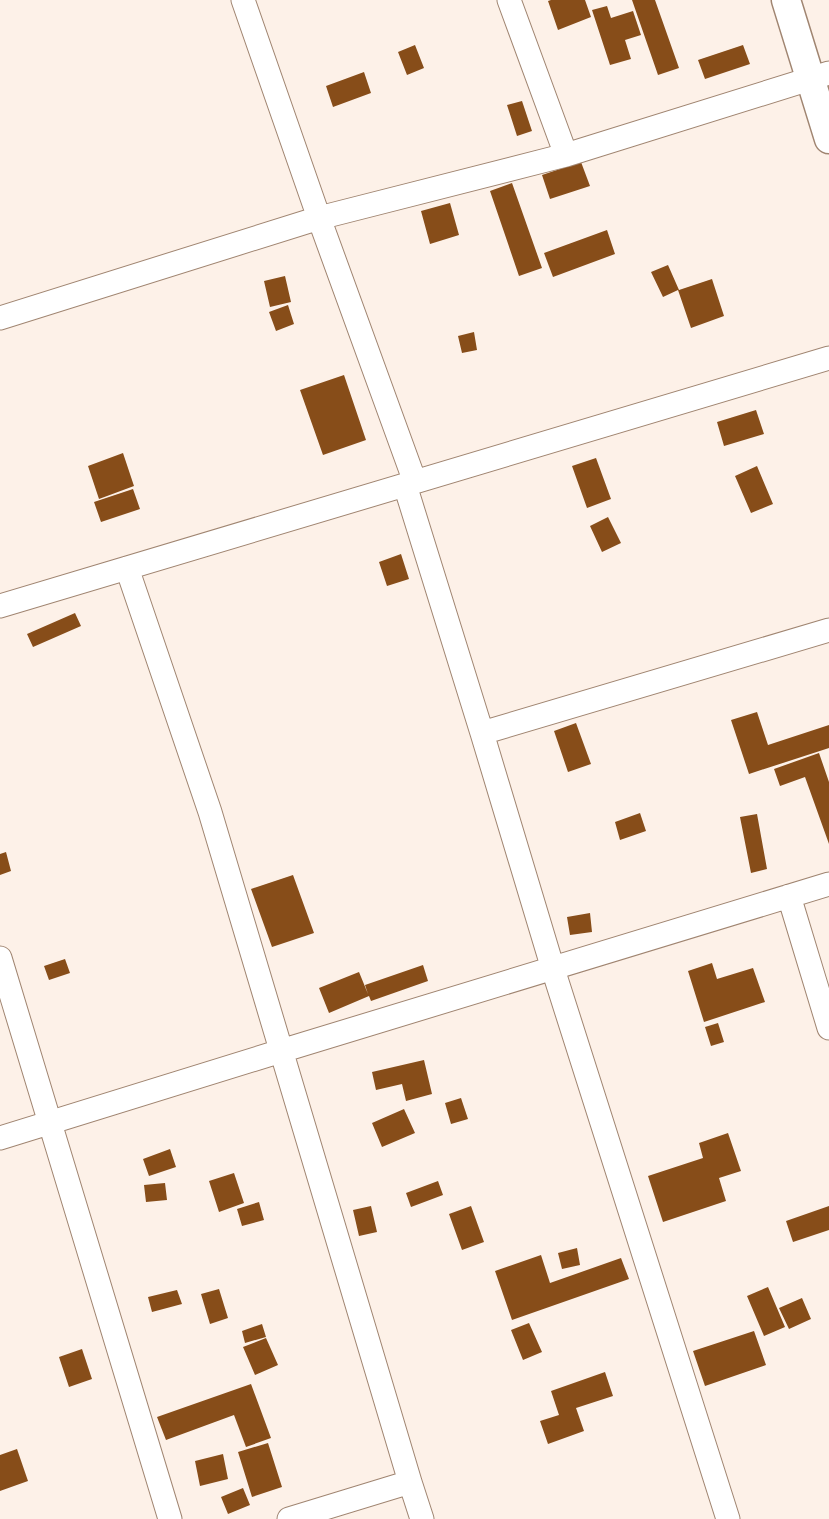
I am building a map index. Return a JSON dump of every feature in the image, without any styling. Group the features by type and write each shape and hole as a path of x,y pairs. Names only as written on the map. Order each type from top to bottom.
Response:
{"street":[{"path":"243,0 410,484 553,969 728,1519"},
{"path":"509,0 566,155"},
{"path":"786,0 820,76 829,139"},
{"path":"0,317 319,218 566,155 820,76"},
{"path":"0,606 829,358"},
{"path":"127,568 210,812 422,1519"},
{"path":"482,733 829,630"},
{"path":"0,1138 829,884"},
{"path":"789,896 829,1028"},
{"path":"0,958 170,1519"},
{"path":"289,1519 410,1482"}],"building":[{"path":"585,0 591,17 558,30 548,1"},
{"path":"632,0 655,0 679,68 658,75"},
{"path":"607,6 611,18 633,11 641,35 625,40 631,59 610,65 592,10"},
{"path":"415,45 424,68 407,75 398,52"},
{"path":"743,45 750,64 705,79 698,60"},
{"path":"364,72 371,93 333,107 326,86"},
{"path":"522,101 532,131 517,136 507,105"},
{"path":"581,162 590,186 550,199 542,175"},
{"path":"512,183 542,268 519,276 490,191"},
{"path":"450,203 459,235 430,244 421,211"},
{"path":"607,230 615,254 553,277 544,253"},
{"path":"668,265 679,290 712,279 724,316 691,328 678,290 663,297 651,272"},
{"path":"285,276 291,302 270,307 264,281"},
{"path":"288,305 294,324 276,331 269,312"},
{"path":"474,332 477,350 462,353 458,336"},
{"path":"344,375 366,440 323,455 300,390"},
{"path":"756,410 764,434 724,446 717,422"},
{"path":"123,453 134,486 99,499 88,466"},
{"path":"596,458 611,499 587,508 572,466"},
{"path":"757,466 773,504 751,513 735,476"},
{"path":"133,489 140,509 101,522 94,502"},
{"path":"608,517 621,543 602,552 590,526"},
{"path":"401,554 409,579 387,586 379,562"},
{"path":"75,613 81,626 33,647 27,634"},
{"path":"757,712 768,745 829,725 829,748 749,774 731,720"},
{"path":"576,723 591,764 568,772 554,731"},
{"path":"819,753 829,782 829,844 805,777 780,786 774,769"},
{"path":"640,813 646,831 620,840 615,822"},
{"path":"757,814 767,869 751,873 740,817"},
{"path":"6,852 11,871 0,875 0,854"},
{"path":"293,875 314,933 272,947 251,889"},
{"path":"590,913 592,932 570,935 567,917"},
{"path":"65,959 70,973 49,980 44,966"},
{"path":"712,963 717,979 753,968 765,1002 704,1022 688,971"},
{"path":"423,965 428,981 371,1001 369,996 329,1013 319,988 359,972 368,994 365,985"},
{"path":"718,1023 724,1042 711,1046 705,1027"},
{"path":"424,1060 432,1094 406,1101 402,1084 376,1090 372,1072"},
{"path":"461,1098 468,1119 451,1124 445,1103"},
{"path":"404,1109 415,1133 382,1147 372,1123"},
{"path":"728,1133 741,1171 719,1178 726,1201 663,1222 648,1176 703,1158 699,1143"},
{"path":"170,1149 176,1167 149,1176 143,1159"},
{"path":"234,1173 244,1203 219,1212 209,1181"},
{"path":"438,1181 443,1195 411,1207 406,1193"},
{"path":"165,1183 167,1200 146,1202 144,1185"},
{"path":"259,1202 264,1220 242,1226 237,1209"},
{"path":"371,1206 377,1232 359,1236 353,1210"},
{"path":"471,1206 484,1242 462,1250 449,1214"},
{"path":"829,1206 829,1230 793,1242 786,1221"},
{"path":"577,1248 580,1265 562,1269 558,1253"},
{"path":"541,1255 550,1283 621,1258 629,1279 512,1320 495,1271"},
{"path":"768,1287 785,1327 764,1336 747,1296"},
{"path":"219,1289 228,1318 210,1324 201,1294"},
{"path":"177,1290 182,1304 152,1312 148,1297"},
{"path":"802,1298 811,1319 789,1329 779,1308"},
{"path":"529,1323 542,1352 523,1360 511,1330"},
{"path":"262,1324 266,1337 245,1343 242,1331"},
{"path":"754,1331 766,1365 705,1386 693,1351"},
{"path":"266,1338 278,1365 255,1375 243,1347"},
{"path":"82,1349 92,1379 69,1387 59,1357"},
{"path":"605,1372 613,1396 576,1408 584,1431 548,1444 540,1421 559,1415 551,1391"},
{"path":"251,1384 271,1438 246,1447 234,1415 166,1440 157,1417"},
{"path":"268,1443 282,1487 252,1497 238,1452"},
{"path":"17,1449 28,1481 0,1491 0,1455"},
{"path":"223,1454 228,1479 200,1486 195,1461"},
{"path":"243,1488 250,1505 228,1514 221,1497"}]}
